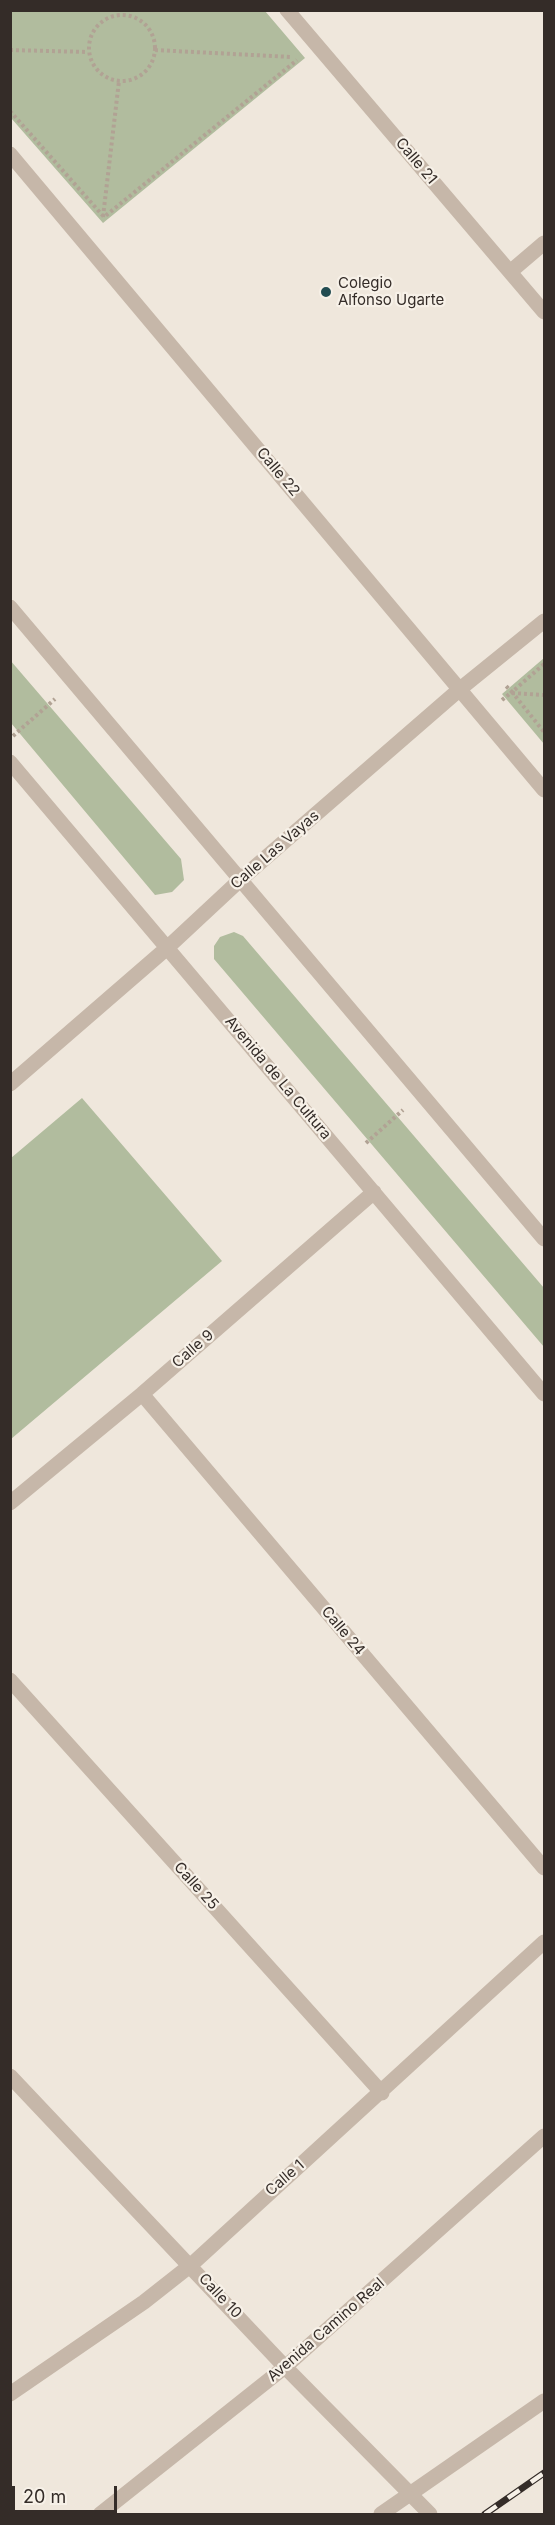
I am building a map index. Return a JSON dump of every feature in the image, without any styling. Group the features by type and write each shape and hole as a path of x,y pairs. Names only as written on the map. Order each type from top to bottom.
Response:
{"street":[{"name":"Calle 21","path":"287,10 544,312"},
{"name":"Calle 22","path":"10,154 544,790"},
{"path":"510,272 544,243"},
{"path":"10,607 544,1239"},
{"name":"Calle Las Vayas","path":"10,1084 460,689 544,621"},
{"name":"Avenida de La Cultura","path":"10,762 544,1394"},
{"name":"Calle 9","path":"10,1503 142,1394 374,1192"},
{"name":"Calle 24","path":"142,1394 544,1868"},
{"name":"Calle 25","path":"10,1680 382,2092"},
{"name":"Calle 1","path":"10,2394 144,2302 191,2265 261,2198 382,2092 544,1942"},
{"name":"Calle 10","path":"10,2076 285,2367 430,2514"},
{"name":"Avenida Camino Real","path":"100,2514 285,2367 544,2136"},
{"path":"381,2514 544,2401"}],"path":[{"path":"124,13 147,26 153,37 155,50 151,63 142,75 129,81 119,81 102,75 92,65 88,52 89,40 102,21 124,13"},
{"path":"10,50 88,52"},
{"path":"80,237 300,58 155,50"},
{"path":"104,217 119,81"},
{"path":"10,111 104,217"},
{"path":"512,692 544,664"},
{"path":"10,738 73,682"},
{"path":"512,692 544,695"},
{"path":"512,692 544,732"},
{"path":"347,1160 422,1094"}],"green space":[{"path":"10,11 265,11 305,58 103,223 11,118"},
{"path":"544,658 544,744 502,694"},
{"path":"10,660 181,859 184,880 172,892 155,895 11,723"},
{"path":"234,932 243,936 544,1288 544,1347 214,959 214,946 220,937"},
{"path":"82,1098 222,1261 11,1439 11,1158"}],"railway":[{"path":"485,2514 544,2473"}],"place":[{"name":"Colegio Alfonso Ugarte","path":"326,292"}]}
